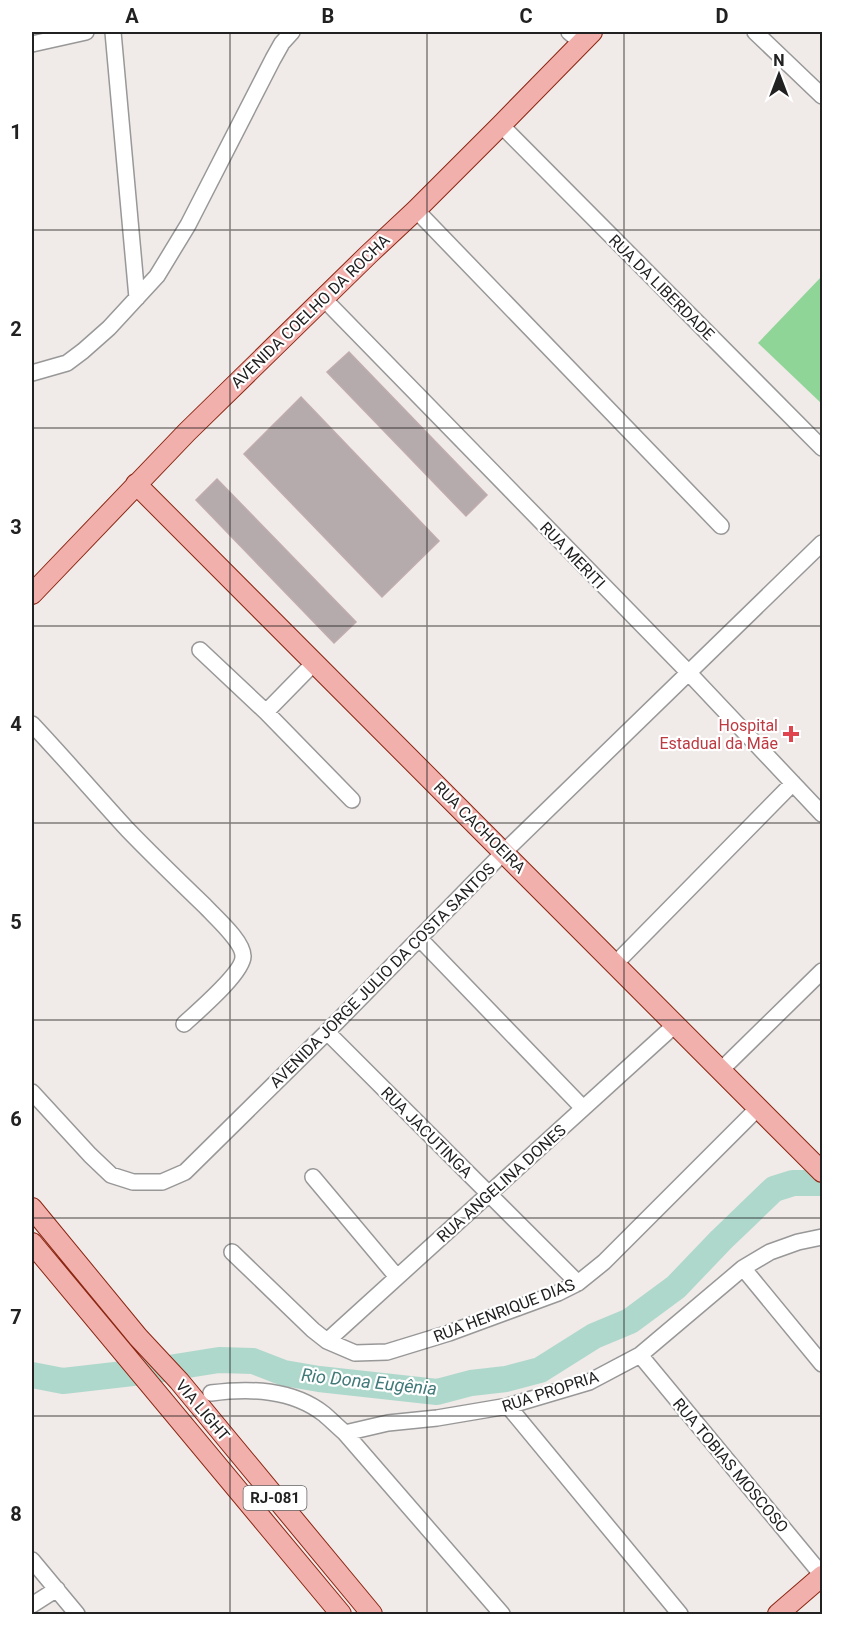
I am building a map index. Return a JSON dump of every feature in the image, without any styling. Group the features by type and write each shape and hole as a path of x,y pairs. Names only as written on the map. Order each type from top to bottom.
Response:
{"main road":[{"name":"AVENIDA COELHO DA ROCHA","path":"32,594 235,384 501,125 580,35"},
{"name":"RUA CACHOEIRA","path":"136,484 822,1172"},
{"name":"VIA LIGHT","path":"32,1208 372,1614"},
{"name":"VIA LIGHT","path":"32,1243 341,1614"},
{"path":"778,1614 822,1576"}],"street":[{"path":"32,44 86,32"},
{"path":"113,32 137,298"},
{"path":"32,373 67,363 109,328 157,276 188,225 273,59 282,43 292,32"},
{"path":"755,32 822,96"},
{"name":"RUA DA LIBERDADE","path":"501,125 822,448"},
{"path":"416,210 720,526"},
{"name":"RUA MERITI","path":"323,298 688,672 822,814"},
{"name":"AVENIDA JORGE JULIO DA COSTA SANTOS","path":"32,1092 111,1175 133,1182 162,1182 184,1172 327,1032 504,852 822,543"},
{"path":"200,650 266,712 352,800"},
{"path":"266,712 315,662"},
{"path":"32,724 128,829 239,943 244,954 242,964 184,1024"},
{"path":"615,964 793,783"},
{"path":"419,938 583,1108"},
{"path":"721,1070 820,978"},
{"name":"RUA ANGELINA DONES","path":"327,1341 676,1024"},
{"name":"RUA JACUTINGA","path":"327,1032 578,1283"},
{"name":"RUA HENRIQUE DIAS","path":"232,1252 327,1341 355,1353 387,1352 479,1322 558,1293 578,1283 604,1262 759,1107"},
{"path":"313,1177 398,1277"},
{"name":"RUA PROPRIA","path":"345,1433 388,1423 437,1418 508,1406 589,1382 640,1355 743,1268 770,1252 798,1242 822,1237"},
{"path":"743,1268 822,1364"},
{"name":"RUA TOBIAS MOSCOSO","path":"640,1355 822,1576"},
{"path":"211,1393 236,1390 262,1391 295,1398 323,1413 345,1433 502,1614"},
{"path":"508,1406 681,1614"},
{"path":"32,1560 78,1614"},
{"path":"32,1605 57,1589"}],"green space":[{"path":"822,276 822,404 758,343"}],"building":[{"path":"349,352 487,495 466,516 327,372"},
{"path":"301,397 439,541 382,597 244,454"},
{"path":"217,479 356,622 334,643 196,500"}],"waterway":[{"name":"Rio Dona Eugênia","path":"32,1375 63,1381 219,1360 253,1361 284,1373 319,1379 437,1392 471,1383 506,1379 540,1370 594,1336 630,1321 676,1287 774,1189 793,1183 822,1183"}],"place":[{"name":"Hospital Estadual da Mãe","path":"791,734"}]}
